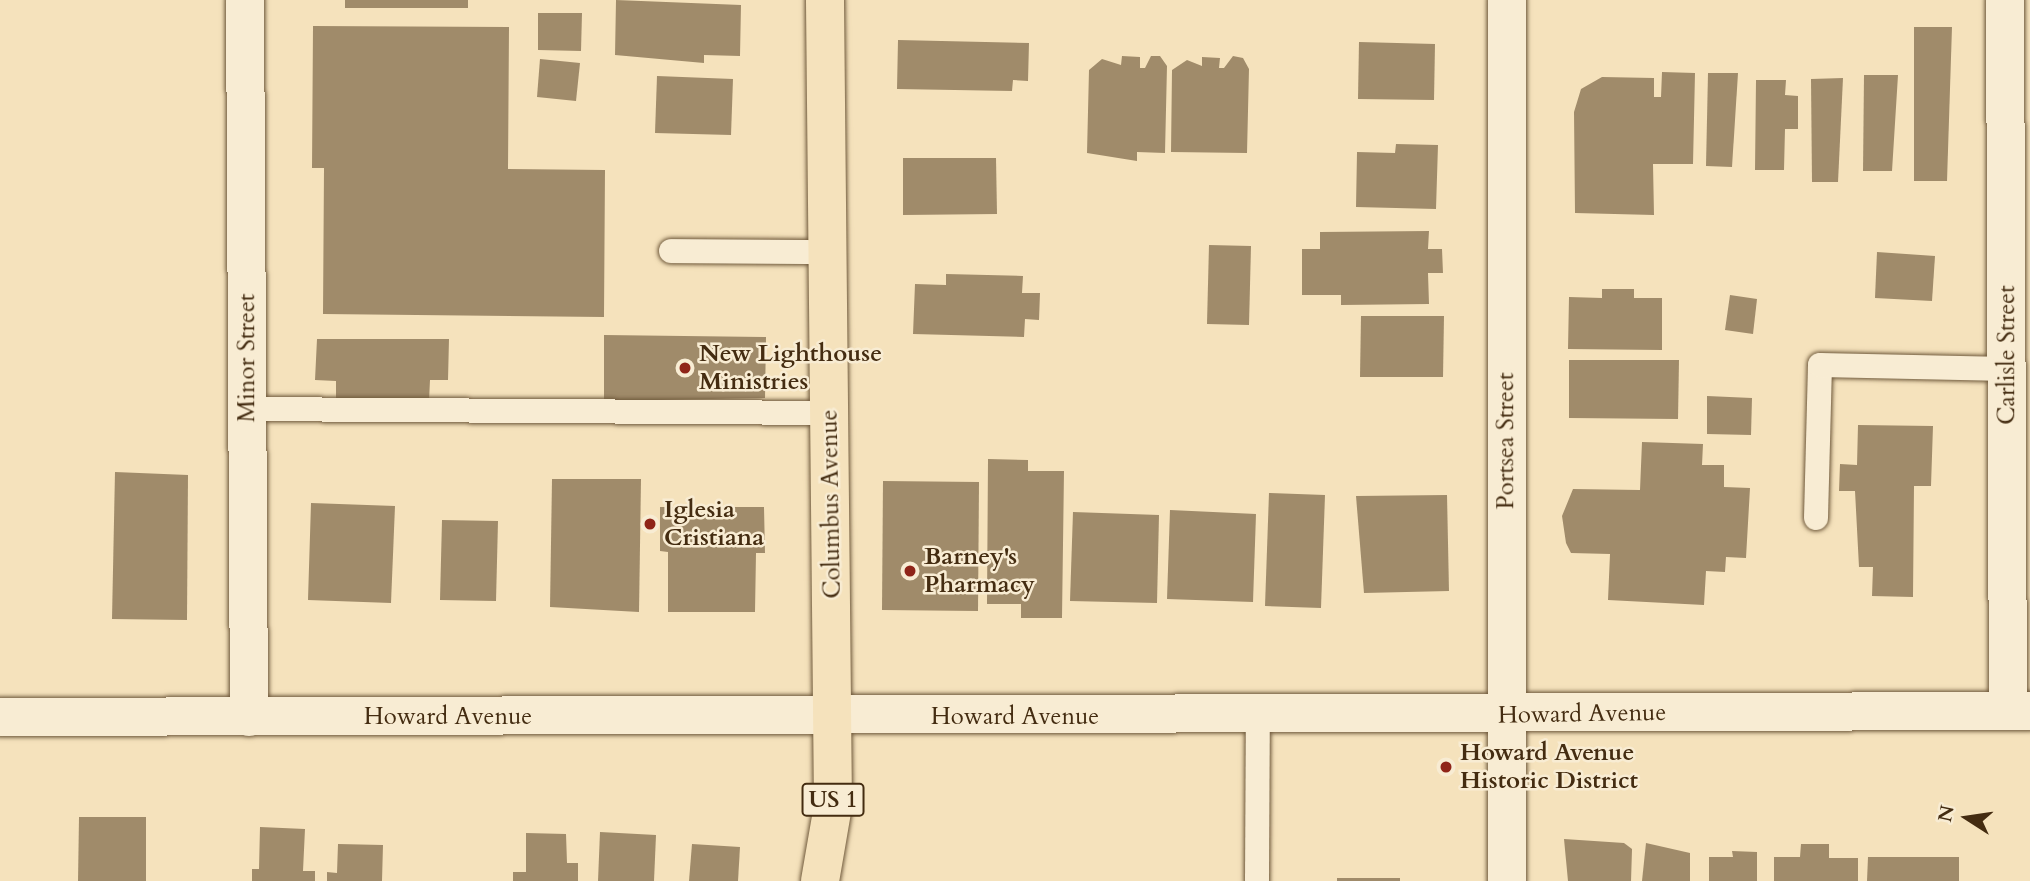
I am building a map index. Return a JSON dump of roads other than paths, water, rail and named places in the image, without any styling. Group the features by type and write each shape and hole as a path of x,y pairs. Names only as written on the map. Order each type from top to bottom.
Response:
{"main road":[{"name":"Columbus Avenue","path":"820,881 833,806 825,0"}],"street":[{"name":"Minor Street","path":"245,0 249,717"},
{"name":"Portsea Street","path":"1507,0 1507,881"},
{"name":"Carlisle Street","path":"2005,0 2007,369 2019,710"},
{"name":"Howard Avenue","path":"0,718 832,718 2019,710"}],"lane":[{"path":"671,251 828,253"},
{"path":"1816,519 1820,365 2007,369"},
{"path":"247,409 830,413"},
{"path":"1257,881 1258,716"}],"place":[{"name":"New Lighthouse Ministries","path":"685,368"},
{"name":"Iglesia Cristiana","path":"650,524"},
{"name":"Barney's Pharmacy","path":"910,571"},
{"name":"Howard Avenue Historic District","path":"1446,767"}]}
